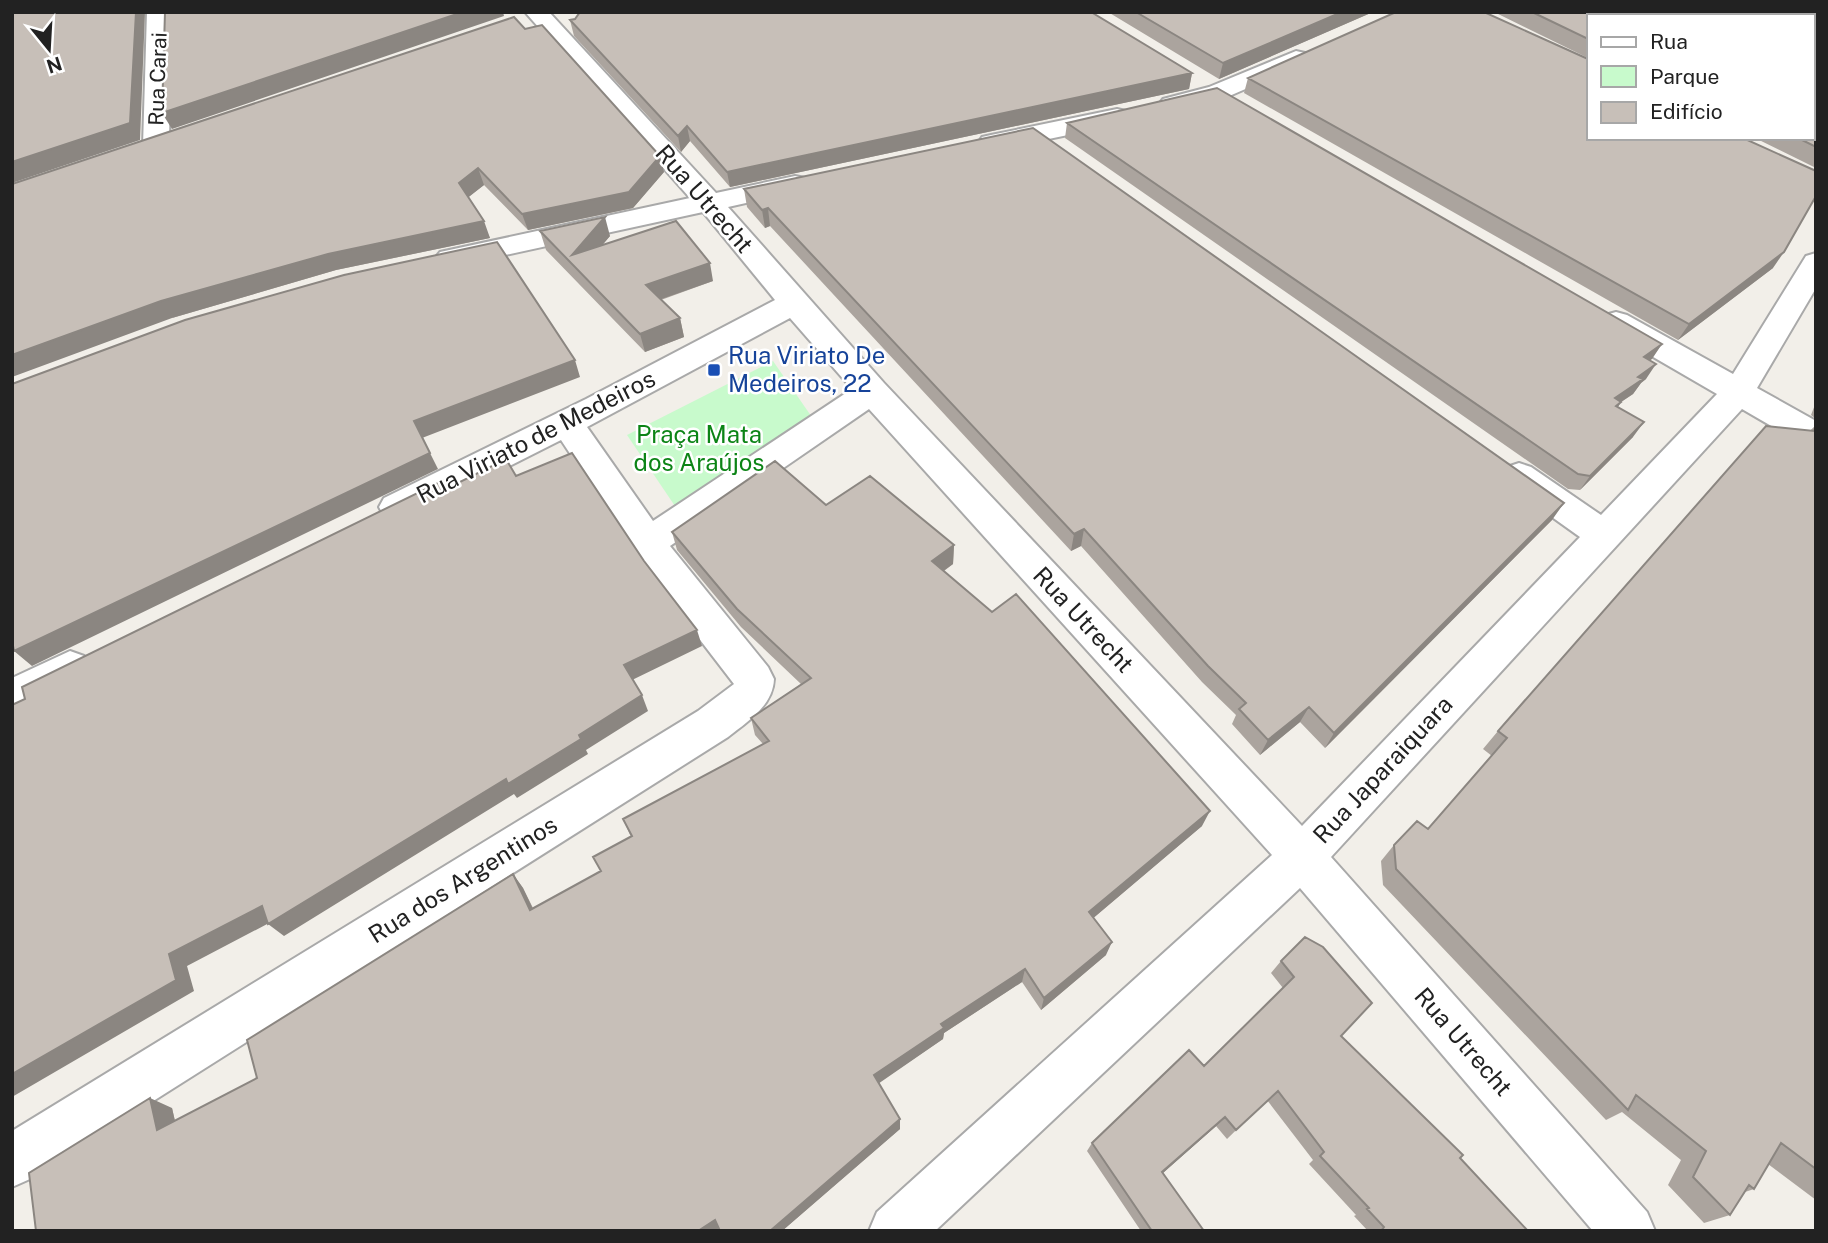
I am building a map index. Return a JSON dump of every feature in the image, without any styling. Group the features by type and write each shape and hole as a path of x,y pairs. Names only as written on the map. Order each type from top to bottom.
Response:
{"street":[{"name":"Rua Carai","path":"156,146 159,12"},
{"path":"512,24 541,13"},
{"name":"Rua Utrecht","path":"541,13 872,391 1302,858 1628,1231"},
{"path":"968,148 1142,111 1230,99 1315,49"},
{"path":"1185,72 1230,99"},
{"path":"1037,134 1067,156"},
{"path":"130,155 181,137"},
{"path":"416,265 818,179"},
{"name":"Rua Japaraiquara","path":"896,1231 1302,858 1738,393 1816,262"},
{"name":"Rua Viriato de Medeiros","path":"370,520 567,423 794,303"},
{"path":"1593,309 1816,436"},
{"path":"567,423 648,542 872,391"},
{"path":"1501,462 1603,535"},
{"name":"Rua dos Argentinos","path":"12,1161 713,724 749,695 755,685 754,679 648,542"},
{"path":"12,697 99,654"}],"green space":[{"name":"Praça Mata dos Araújos","path":"773,361 816,423 681,515 627,435"}],"building":[{"path":"12,12 136,12 130,123 12,162"},
{"path":"165,12 463,12 162,113"},
{"path":"580,12 1091,12 1192,73 727,172 687,126 678,136 570,20 575,19"},
{"path":"1136,12 1342,12 1223,63"},
{"path":"1396,12 1484,12 1587,59 1587,140 1747,140 1816,171 1816,196 1784,252 1689,324 1248,78"},
{"path":"1532,12 1816,12 1816,147 1802,140 1814,140 1814,14 1587,14 1587,39"},
{"path":"514,17 525,29 542,25 660,156 629,192 522,214 478,168 459,183 484,221 328,254 161,301 12,355 12,184"},
{"path":"1217,88 1662,344 1644,357 1656,364 1638,377 1643,379 1615,398 1621,402 1616,406 1644,422 1590,476 1578,474 1067,123"},
{"path":"1033,128 1564,503 1334,733 1309,707 1268,740 1239,709 1246,703 1208,666 1084,529 1074,534 768,208 762,210 744,189"},
{"path":"605,217 572,255 676,221 710,263 646,285 680,318 640,334 540,231"},
{"path":"497,242 575,360 414,421 430,453 14,651 12,384 185,320 344,275"},
{"path":"1766,426 1814,431 1816,426 1816,1169 1781,1143 1754,1189 1749,1185 1730,1215 1693,1177 1706,1151 1636,1095 1628,1110 1396,869 1394,845 1417,821 1428,829 1507,738 1498,731"},
{"path":"572,453 644,561 697,630 624,665 642,695 579,735 581,739 508,784 506,779 268,924 262,906 169,954 176,980 12,1074 12,705 25,699 22,687 444,480 448,488 506,459 516,476"},
{"path":"775,461 826,505 870,476 954,545 932,561 992,612 1016,594 1210,811 1089,912 1112,942 1044,998 1025,969 941,1024 944,1028 874,1075 900,1119 770,1231 720,1231 715,1220 698,1231 36,1231 29,1173 150,1098 157,1130 257,1078 247,1040 513,874 530,910 601,871 593,857 632,836 623,819 769,741 751,718 811,678 737,609 672,532"},
{"path":"1305,937 1323,947 1372,1003 1341,1036 1463,1155 1460,1158 1528,1231 1381,1231 1384,1227 1320,1156 1324,1152 1278,1091 1236,1130 1225,1117 1162,1172 1204,1231 1152,1231 1092,1143 1189,1050 1204,1066 1294,977 1281,961"}],"place":[{"name":"Rua Viriato De Medeiros, 22","path":"714,370"}]}
